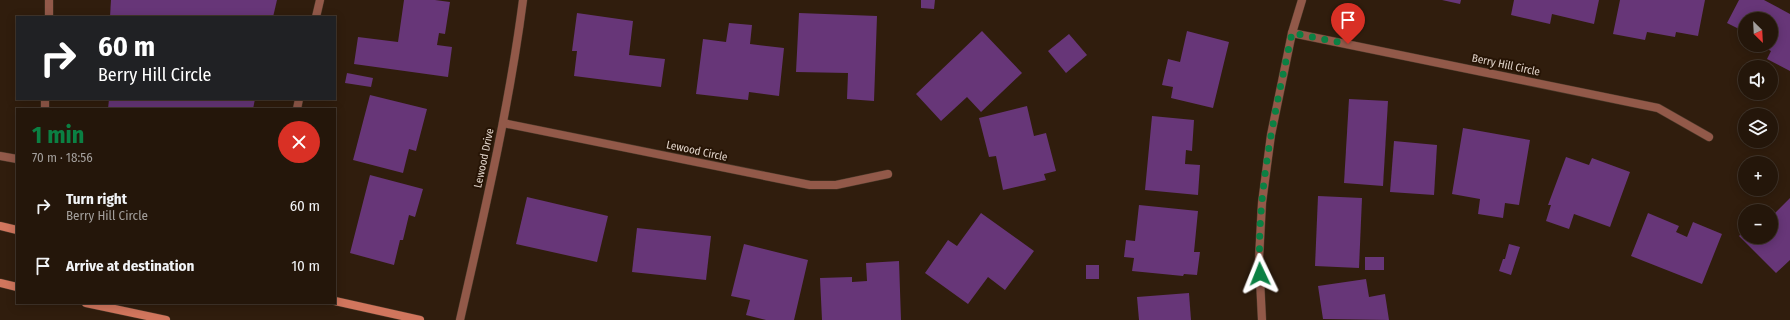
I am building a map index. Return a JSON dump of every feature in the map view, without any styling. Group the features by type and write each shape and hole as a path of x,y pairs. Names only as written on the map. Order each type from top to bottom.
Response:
{"main road":[{"path":"0,226 16,230"},
{"path":"0,283 16,287"},
{"path":"336,301 420,320"},
{"path":"91,304 166,320"}],"street":[{"path":"48,16 49,0"},
{"path":"316,16 320,0"},
{"name":"Lewood Drive","path":"460,320 503,123 516,53 523,0"},
{"path":"1262,320 1259,259 1262,203 1271,135 1292,33 1302,0"},
{"name":"Berry Hill Circle","path":"1292,33 1658,108 1709,137"},
{"name":"Lewood Circle","path":"503,123 810,185 836,185 888,174"},
{"path":"0,156 16,159"}],"building":[{"path":"111,0 277,0 273,16 110,16"},
{"path":"404,0 435,0 450,2 445,34 439,33 437,45 452,47 448,77 354,64 358,37 398,42"},
{"path":"921,0 935,0 934,9 921,8"},
{"path":"1442,0 1461,0 1460,4"},
{"path":"1514,0 1599,0 1594,24 1552,14 1550,24 1511,15"},
{"path":"1620,0 1705,0 1698,36 1676,32 1675,37 1647,32 1645,40 1613,34"},
{"path":"1739,0 1764,0 1790,14 1790,71 1778,65 1778,60 1767,59 1770,52 1778,52 1778,12 1738,12 1738,28 1727,23"},
{"path":"577,13 633,21 629,55 665,59 661,87 574,76 577,51 572,51"},
{"path":"799,13 877,16 874,101 847,99 848,73 796,72"},
{"path":"729,23 752,25 750,44 784,48 779,96 749,92 748,100 696,94 703,39 726,42"},
{"path":"982,31 1022,73 981,112 967,97 941,121 916,94"},
{"path":"1187,31 1229,42 1213,108 1171,98 1173,87 1162,85 1168,59 1180,62"},
{"path":"1069,34 1087,55 1066,73 1048,51"},
{"path":"347,73 373,78 371,87 345,83"},
{"path":"370,95 427,109 416,151 409,149 403,173 353,160"},
{"path":"1349,99 1388,101 1383,186 1344,183"},
{"path":"109,100 255,100 253,108 108,108"},
{"path":"1027,106 1034,136 1046,133 1056,171 1044,174 1046,180 1003,190 996,156 989,157 979,118"},
{"path":"1152,116 1194,120 1192,151 1186,150 1185,164 1200,165 1198,195 1145,190"},
{"path":"1463,128 1530,140 1519,205 1505,203 1503,218 1478,214 1480,199 1452,194"},
{"path":"1394,141 1437,145 1434,195 1390,192"},
{"path":"1566,157 1589,165 1592,158 1630,172 1610,227 1574,214 1569,229 1546,221 1551,205 1548,205"},
{"path":"370,175 423,189 415,217 409,215 403,240 400,240 394,265 350,253"},
{"path":"1318,196 1362,198 1359,268 1315,266"},
{"path":"527,197 608,216 597,262 516,244"},
{"path":"1790,198 1790,260 1776,273 1747,244 1778,244 1778,210"},
{"path":"1139,205 1198,211 1194,252 1200,252 1197,275 1184,274 1183,276 1132,271 1134,258 1124,257 1126,240 1135,241"},
{"path":"981,213 1034,251 1005,290 988,277 968,304 925,273 948,240 957,246"},
{"path":"1648,213 1679,226 1676,232 1687,237 1693,222 1722,234 1702,284 1631,256"},
{"path":"637,228 711,236 706,280 632,272"},
{"path":"744,244 808,260 794,320 766,320 746,315 750,300 731,296"},
{"path":"1509,244 1520,247 1511,275 1499,271 1503,259 1505,259"},
{"path":"1365,257 1384,257 1384,270 1365,270"},
{"path":"899,261 901,320 822,320 820,278 852,277 852,282 867,281 866,263"},
{"path":"1086,265 1099,265 1099,279 1086,279"},
{"path":"1366,279 1369,297 1385,294 1389,320 1323,319 1318,286"},
{"path":"1189,293 1191,320 1139,320 1137,297"}],"route":[{"path":"1260,274 1259,259 1262,203 1271,135 1292,33 1348,44"}]}
